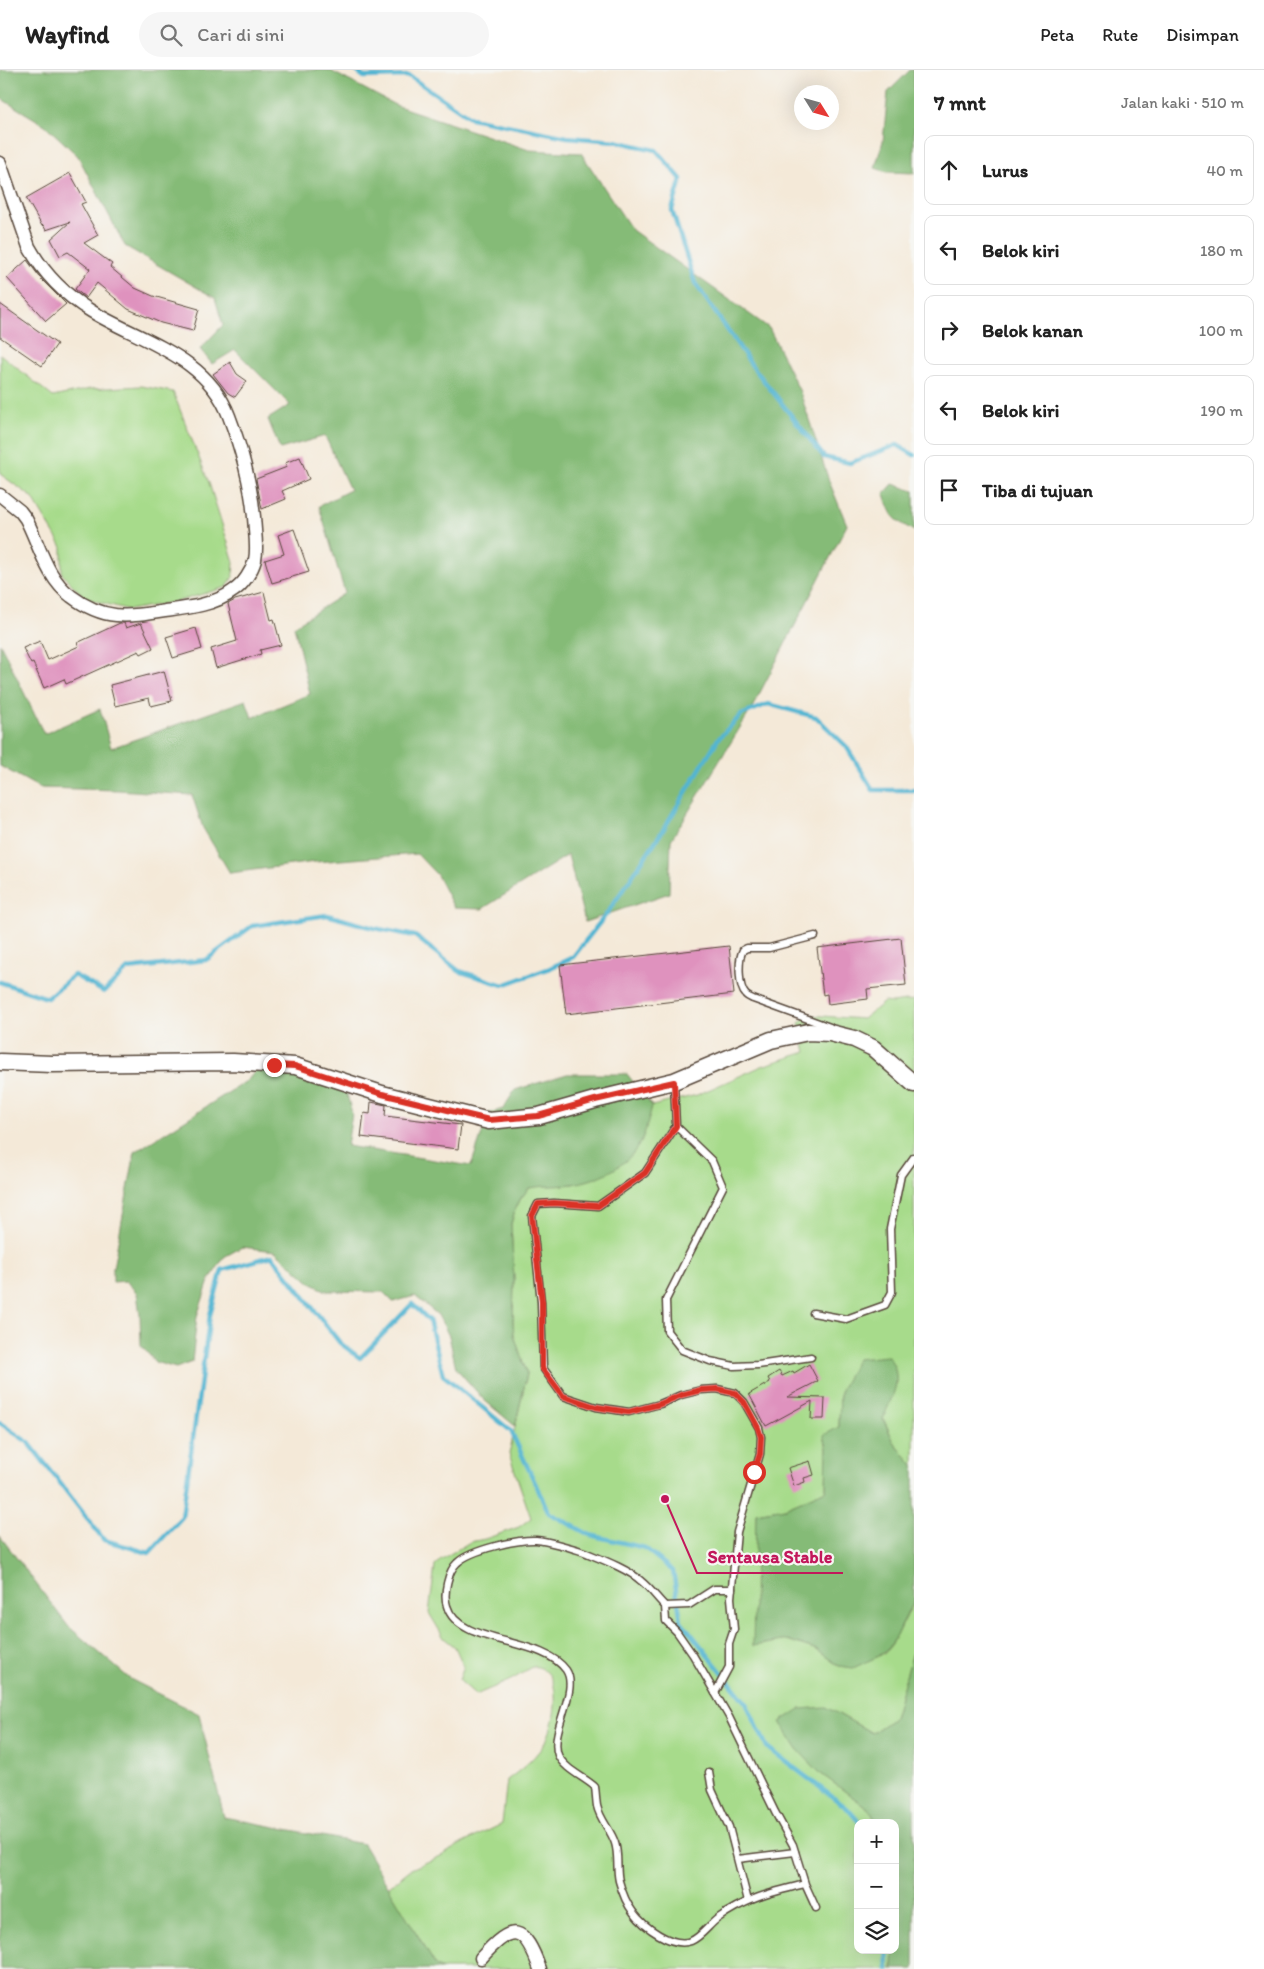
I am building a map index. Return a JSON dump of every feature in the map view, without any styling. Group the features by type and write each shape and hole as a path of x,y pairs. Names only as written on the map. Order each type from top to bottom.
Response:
{"street":[{"path":"0,163 29,247 36,260 54,282 93,312 186,362 206,380 220,398 229,414 241,451 254,503 256,544 254,560 250,572 234,591 214,601 188,608 125,617 107,614 89,607 71,596 58,583 26,519 20,511 0,494"},
{"path":"0,1062 52,1064 233,1062 295,1066 382,1094 489,1120 538,1116 595,1100 674,1082 771,1040 808,1032 830,1033 854,1038 873,1048 914,1084"},
{"path":"481,1958 503,1937 514,1933 524,1936 529,1942 540,1969"}],"lane":[{"path":"814,936 780,946 747,948 743,950 739,962 743,989 746,995 753,1000 830,1027 841,1036"},
{"path":"674,1082 676,1126 645,1173 598,1206 554,1203 538,1204 532,1216 542,1302 542,1368 563,1396 596,1407 629,1412 701,1390 717,1389 735,1393 744,1402 758,1428 761,1444 737,1532 732,1589 734,1628 729,1644 729,1667 715,1693"},
{"path":"676,1126 712,1161 723,1188 666,1300 666,1332 682,1350 734,1366 758,1365 811,1357"},
{"path":"813,1313 846,1320 885,1305 892,1292 890,1229 901,1175 914,1158"},
{"path":"732,1589 714,1589 689,1605 668,1605 641,1580 613,1565 583,1552 536,1540 492,1547 470,1555 456,1564 446,1590 447,1606 453,1618 462,1625 474,1632 518,1644 555,1659 567,1671 570,1681 556,1743 558,1756 566,1765 594,1787 597,1806 613,1835 616,1847 618,1879 624,1897 633,1913 663,1938 676,1943 691,1941 717,1920 748,1901 761,1895 805,1884"},
{"path":"668,1605 666,1621 682,1640 729,1717 793,1845 805,1884 816,1908"},
{"path":"709,1772 712,1790 729,1828 748,1901"},
{"path":"738,1860 795,1852"}],"green space":[{"path":"0,70 329,70 395,105 529,150 581,153 632,230 769,328 800,392 829,481 847,525 752,708 671,840 669,893 585,922 568,855 482,909 454,908 437,875 417,854 315,862 230,873 203,828 192,795 118,790 40,788 0,766 0,643 44,734 100,709 111,748 246,700 252,718 310,694 294,626 345,593 319,506 350,490 325,436 280,449 268,419 290,405 235,350 212,364 200,349 223,325 215,298 125,246 78,156 45,125 0,98"},
{"path":"910,70 914,70 914,173 887,172 875,168 883,141 888,92"},
{"path":"0,354 53,397 90,389 141,386 173,392 209,483 234,562 233,577 227,587 179,601 129,610 85,598 62,574 62,547 32,497 0,474"},
{"path":"893,484 914,491 914,531 897,520 889,508 884,494"},
{"path":"914,1000 914,1466 895,1444 883,1418 897,1382 840,1392 839,1427 824,1436 827,1448 826,1490 785,1508 756,1513 760,1645 787,1640 817,1650 839,1666 868,1660 884,1653 889,1647 914,1603 914,1649 894,1718 872,1733 826,1707 820,1773 869,1809 875,1819 854,1819 854,1954 894,1954 893,1969 443,1969 436,1966 388,1887 411,1869 443,1855 502,1824 507,1780 539,1751 547,1739 555,1711 552,1679 546,1671 538,1667 531,1668 510,1680 476,1695 459,1680 464,1667 455,1647 444,1638 429,1613 435,1566 440,1560 470,1542 485,1539 519,1527 531,1518 509,1454 527,1374 514,1335 513,1322 514,1280 511,1224 515,1210 529,1188 543,1185 572,1184 598,1177 641,1142 652,1106 697,1095 762,1066 806,1052 799,1023 808,1015 863,1019 884,1002 892,1003"},
{"path":"256,1070 310,1078 346,1090 352,1114 347,1146 471,1166 489,1113 503,1109 515,1090 567,1074 627,1074 652,1106 646,1130 640,1143 628,1159 602,1176 582,1182 529,1188 515,1210 511,1224 514,1280 513,1322 514,1335 527,1374 515,1426 484,1400 456,1368 449,1336 438,1315 415,1296 393,1302 383,1292 327,1291 312,1284 275,1251 242,1247 224,1257 209,1281 197,1316 192,1362 176,1368 155,1362 141,1345 137,1293 126,1281 113,1282 113,1268 135,1152 248,1080"},
{"path":"888,1356 896,1372 896,1380 893,1395 883,1419 895,1444 914,1466 914,1603 908,1611 897,1636 889,1647 879,1656 853,1668 839,1666 817,1650 788,1640 753,1646 756,1513 785,1508 826,1490 827,1448 824,1435 839,1427 840,1392 857,1359"},
{"path":"0,1536 68,1626 130,1679 199,1714 224,1817 363,1844 436,1966 443,1969 0,1969"},
{"path":"914,1649 914,1969 893,1969 894,1954 899,1954 899,1819 875,1819 869,1809 820,1773 798,1750 780,1722 800,1709 826,1707 872,1733 894,1718"}],"building":[{"path":"70,173 86,202 81,204 98,235 84,243 112,264 110,267 135,288 153,296 199,309 193,331 161,323 128,309 97,283 86,298 75,289 90,269 68,252 60,256 51,239 70,222 46,230 26,198"},
{"path":"27,260 42,280 66,304 46,321 7,278"},
{"path":"0,304 57,344 42,366 0,337"},
{"path":"230,362 237,374 247,381 235,397 228,393 213,374"},
{"path":"300,457 309,479 282,491 286,499 262,509 256,479 287,467 285,463"},
{"path":"294,529 309,572 272,583 265,560 284,554 278,535"},
{"path":"264,592 271,620 274,619 281,645 260,650 261,654 216,668 211,649 237,641 228,604 235,600"},
{"path":"120,623 124,623 126,628 141,623 153,648 141,654 139,651 66,684 64,679 44,688 33,663 31,664 23,648 40,641 48,660 79,646 77,643"},
{"path":"196,628 202,649 173,658 166,637"},
{"path":"164,671 172,701 151,706 149,698 115,706 110,685"},
{"path":"901,938 906,985 867,989 868,999 828,1004 827,994 823,995 817,948"},
{"path":"729,946 734,994 566,1014 560,965"},
{"path":"371,1102 386,1105 385,1116 461,1125 458,1149 361,1137 364,1113 370,1114"},
{"path":"809,1364 818,1381 787,1397 825,1398 824,1419 811,1419 812,1401 766,1426 749,1394 770,1382 768,1378 779,1371 782,1376 793,1371 794,1373"},
{"path":"810,1461 814,1475 804,1478 805,1482 794,1486 788,1468"}],"waterway":[{"path":"355,70 364,77 409,76 471,118 567,137 615,141 656,150 681,179 672,210 695,283 753,367 824,457 850,463 897,445 914,455"},
{"path":"0,982 47,998 74,975 104,992 128,969 206,960 252,926 327,915 374,928 415,936 459,971 503,985 550,968 573,957 608,912 663,830 718,739 741,715 768,704 816,717 846,746 873,790 914,790"},
{"path":"0,1423 29,1443 104,1540 149,1553 182,1517 210,1315 222,1270 272,1256 340,1343 360,1358 412,1304 429,1320 443,1375 511,1431 549,1513 590,1535 645,1548 673,1571 681,1621 746,1703 767,1747 847,1808 857,1819"},
{"path":"887,1954 888,1969"}],"place":[{"name":"Sentausa Stable","path":"665,1499"}],"route":[{"path":"274,1065 295,1066 382,1094 489,1120 538,1116 595,1100 674,1082 676,1126 645,1173 598,1206 554,1203 538,1204 532,1216 542,1302 542,1368 563,1396 596,1407 629,1412 701,1390 717,1389 735,1393 744,1402 761,1437 760,1454 754,1472"}]}
